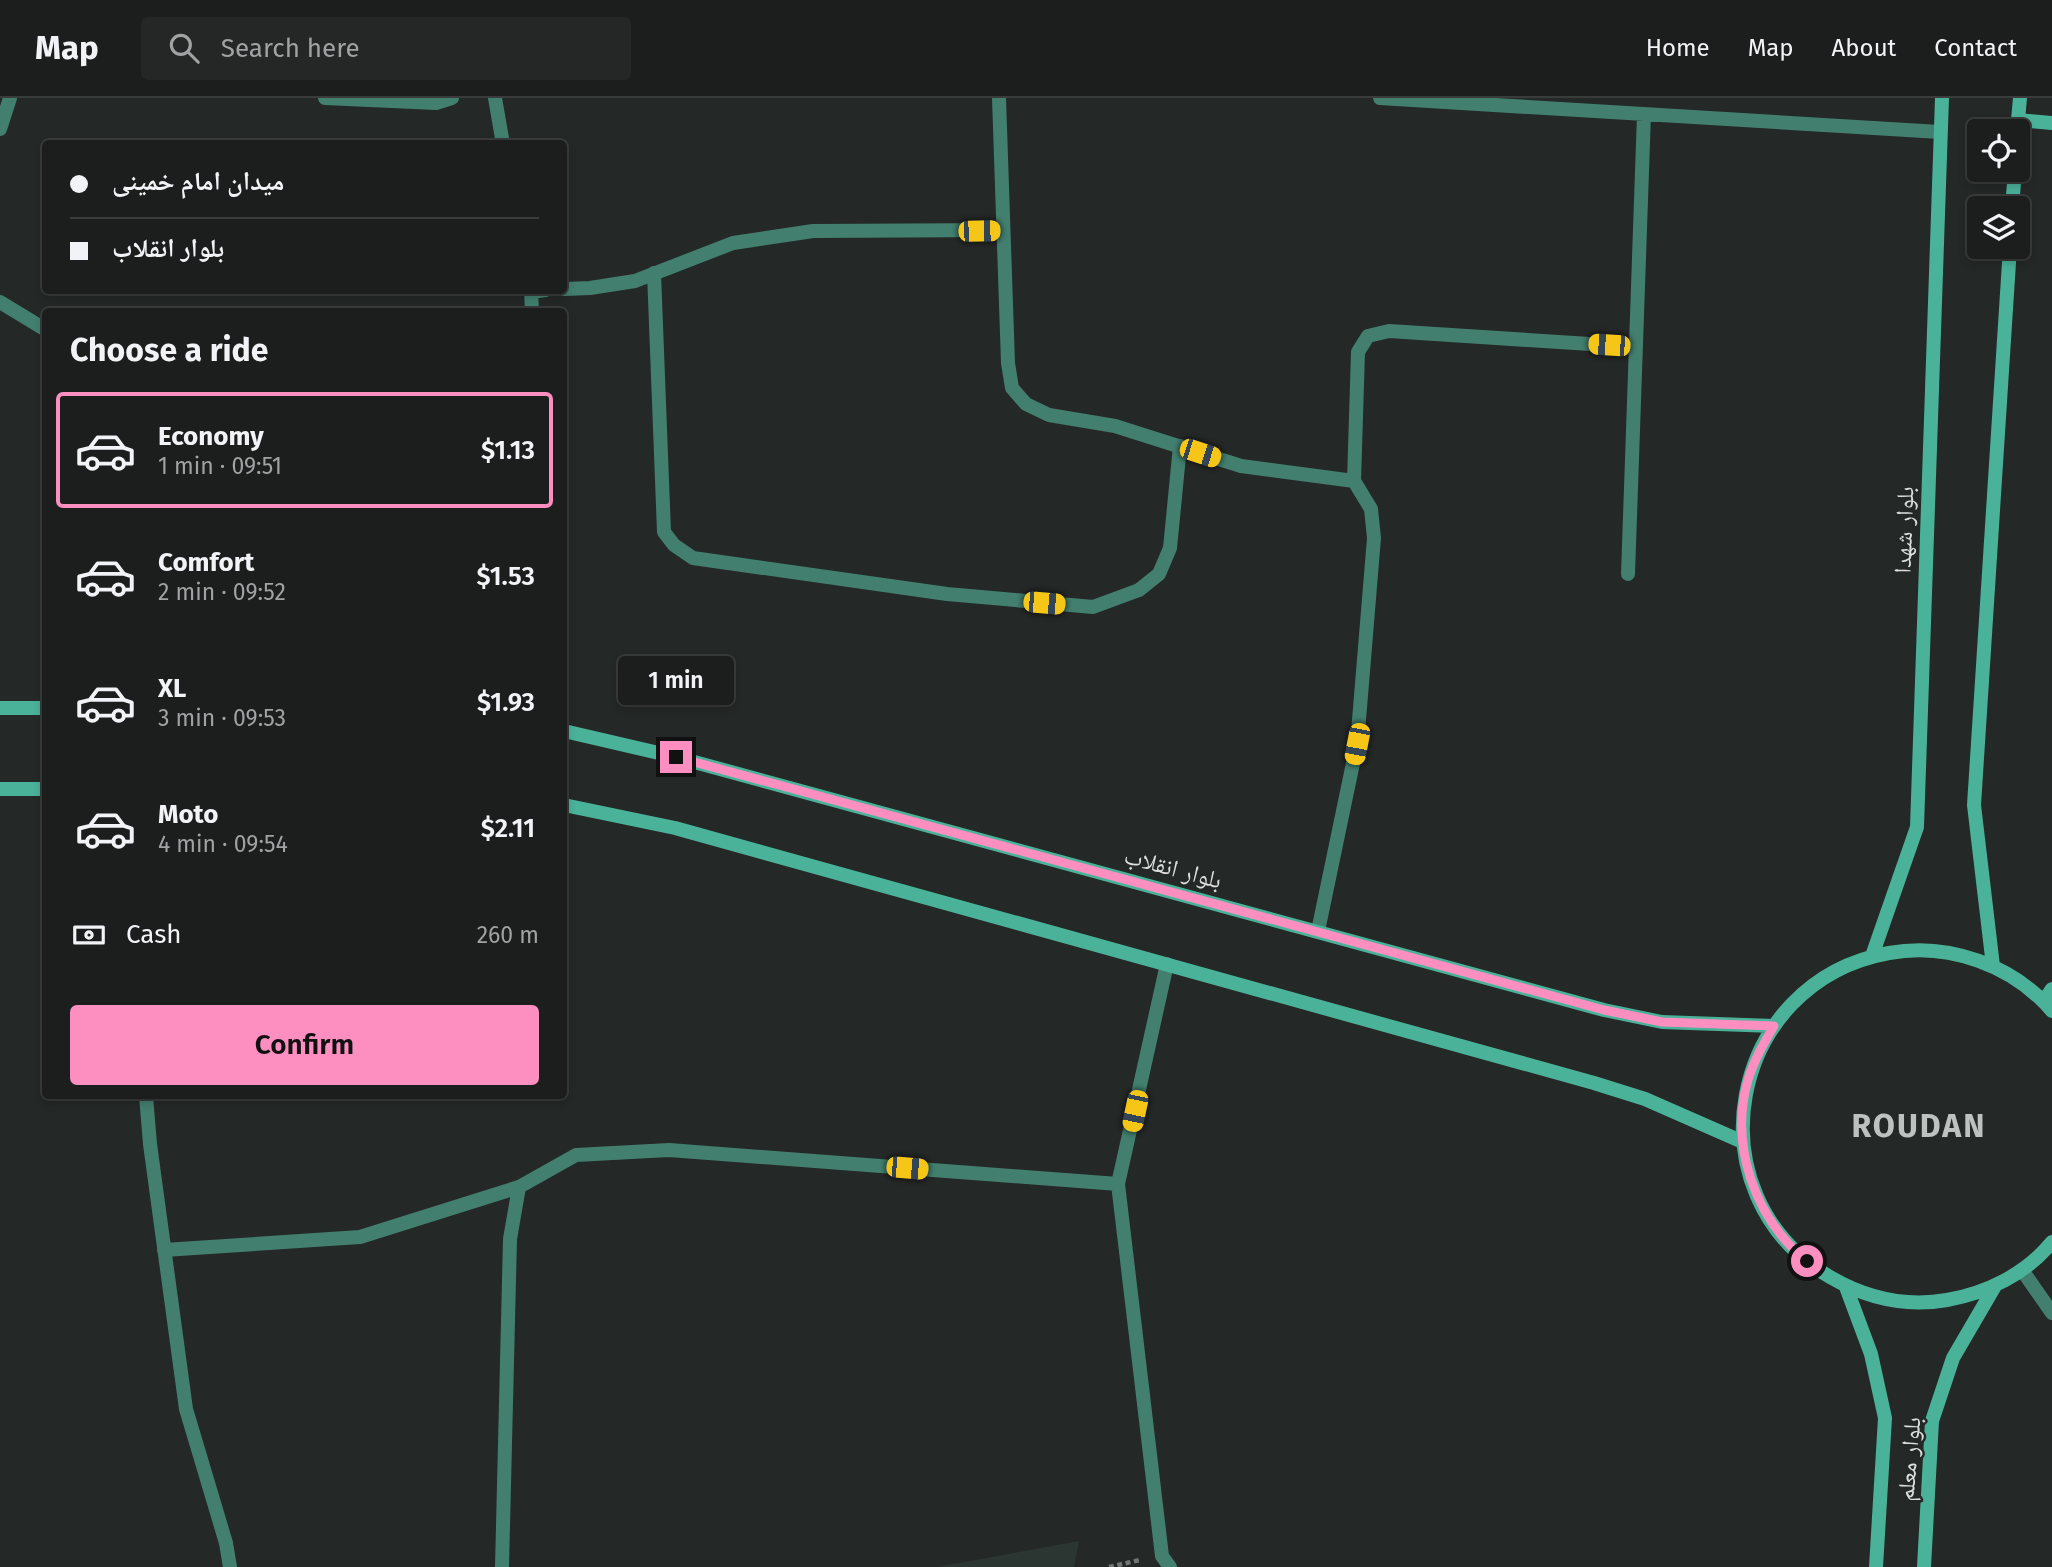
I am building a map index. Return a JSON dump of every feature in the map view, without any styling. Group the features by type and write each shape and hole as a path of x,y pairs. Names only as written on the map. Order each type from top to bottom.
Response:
{"main road":[{"name":"بلوار شهدا","path":"1872,956 1917,827 1942,98"},
{"path":"2018,119 2020,98"},
{"path":"2030,125 2052,123"},
{"path":"1993,966 1974,805 2009,259"},
{"path":"0,708 42,708"},
{"name":"بلوار انقلاب","path":"567,732 689,761 1604,1010 1662,1022 1774,1026"},
{"path":"0,789 42,789"},
{"path":"567,806 675,828 1645,1099 1743,1142"},
{"path":"2049,1000 1993,966 1964,956 1933,951 1903,951 1872,956 1843,967 1816,982 1793,1002 1758,1052 1748,1082 1743,1112 1743,1142 1749,1173 1759,1202 1795,1251 1819,1271 1846,1287 1875,1297 1906,1302 1936,1302 1967,1297 1995,1286 2022,1270 2052,1242"},
{"name":"بلوار معلم","path":"1924,1567 1932,1421 1953,1358 1995,1286"},
{"name":"بلوار معلم","path":"1846,1287 1871,1354 1885,1418 1876,1567"}],"street":[{"path":"0,129 10,98"},
{"path":"325,98 436,103 452,98"},
{"path":"495,98 502,140"},
{"path":"999,98 1008,363 1012,388 1026,404 1049,415 1115,426 1241,466 1354,481"},
{"path":"1380,98 1940,132"},
{"path":"1628,574 1644,114"},
{"path":"567,289 635,281 733,243 813,231 1003,230"},
{"path":"654,273 664,532 674,545 693,558 947,594 1093,607 1139,590 1159,573 1170,548 1180,446"},
{"path":"0,302 42,328"},
{"path":"1318,932 1357,744 1374,538 1371,509 1354,481 1358,352 1368,336 1389,331 1636,347"},
{"path":"1167,964 1118,1184 1161,1556 1170,1567"},
{"path":"146,1099 186,1409 226,1543 230,1567"},
{"path":"164,1250 360,1237 519,1187 576,1155 670,1150 1118,1184"},
{"path":"502,1567 510,1239 519,1187"},
{"path":"2022,1270 2052,1312"}],"shaded area":[{"path":"1079,1541 1074,1567 937,1567"}],"district":[{"name":"ROUDAN","path":"1919,1126"}],"route":[{"path":"676,757 1604,1010 1662,1022 1774,1026 1758,1052 1748,1082 1743,1112 1743,1142 1749,1173 1759,1202 1776,1228 1807,1261"}]}
